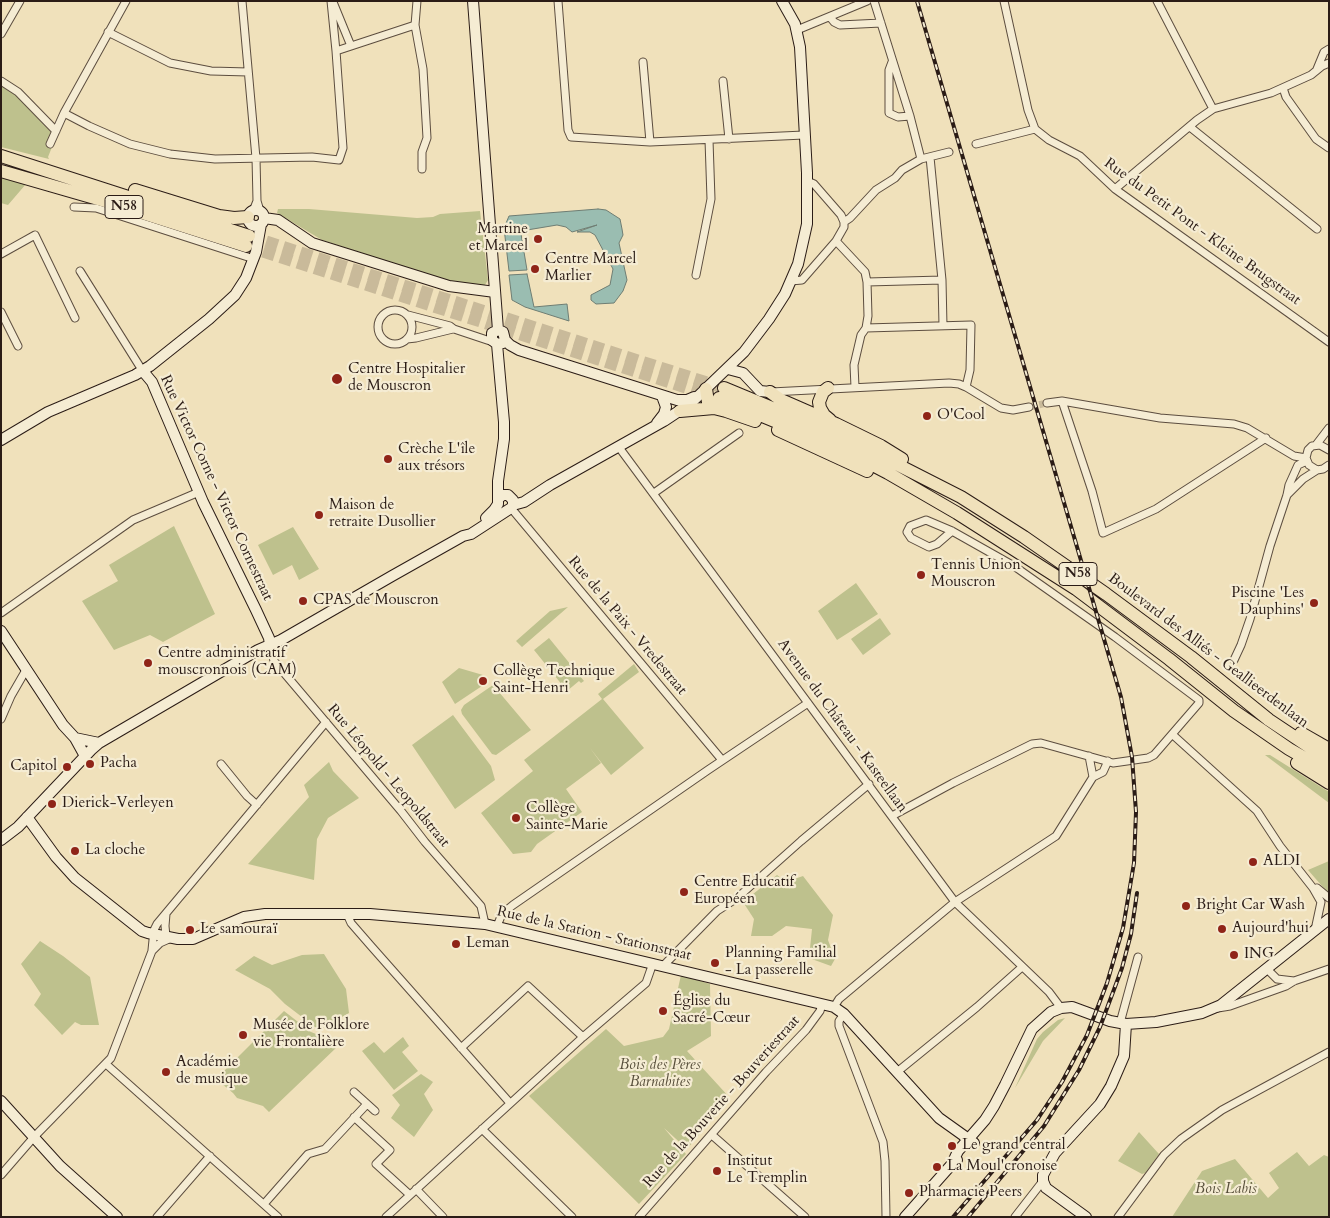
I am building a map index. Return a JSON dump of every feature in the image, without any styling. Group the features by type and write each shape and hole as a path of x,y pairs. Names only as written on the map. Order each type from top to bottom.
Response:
{"highway":[{"name":"N58","path":"1,156 255,223"},
{"path":"28,164 54,168 219,216 255,223"},
{"name":"N58","path":"1,171 105,201 255,223"},
{"path":"828,388 823,392 819,402 820,408 824,415 836,424"},
{"path":"770,392 781,400 881,446 961,497"},
{"path":"702,393 708,402 719,398"},
{"path":"680,411 719,398"},
{"name":"Boulevard des Alliés - Geallieerdenlaan","path":"719,398 726,411 780,432 905,488 920,491 997,538 1076,589 1234,711 1289,749 1329,772"},
{"name":"Boulevard des Alliés - Geallieerdenlaan","path":"719,398 847,439 961,497 1024,537 1106,594 1191,657 1269,720 1329,760"},
{"name":"N58","path":"1234,711 1260,737 1329,783"},
{"name":"N58","path":"1269,720 1303,733 1329,749"}],"main road":[{"path":"473,1 504,422 503,453 498,481 505,505"},
{"path":"1,840 15,830 99,743 250,654 281,640 463,536 471,534 505,505 524,502 550,485 680,411 728,369 778,307 798,264 806,232 808,203 800,47 797,30 782,1"},
{"path":"1,440 48,412 130,378 164,354 224,306 246,278 254,259 255,223 278,220 305,240 321,246 449,286 495,292"},
{"path":"497,338 520,350 662,396 682,400 702,393"},
{"path":"500,369 506,356 520,350"},
{"path":"738,358 770,392"},
{"path":"728,369 743,373 760,391 770,392"},
{"name":"Rue Victor Corne - Victor Cornestraat","path":"142,370 152,382 199,492 269,638 270,645"},
{"path":"657,424 666,411 665,400 662,396"},
{"path":"1,631 63,724 88,753"},
{"path":"75,738 99,743"},
{"name":"Rue de la Station - Stationstraat","path":"28,816 56,857 75,878 142,931 154,934 178,939 196,939 238,919 256,915 380,915 485,924 834,1007 844,1014 939,1118 972,1140"},
{"path":"905,1217 952,1164 958,1151 992,1121 1000,1108 1005,1086 1032,1029 1047,1014 1061,1008 1074,1007 1123,1024 1178,1019 1215,1009 1329,919"},
{"path":"1086,1217 1046,1188 1043,1181 1044,1172 1052,1157 1100,1104 1111,1086 1124,1056 1123,1024"},
{"path":"1,1101 66,1172 117,1217"}],"street":[{"path":"1,34 20,1"},
{"path":"50,144 64,113 126,1"},
{"path":"242,1 256,158 255,223"},
{"path":"64,113 113,137 158,152 201,158 312,158 339,160 343,148 332,1"},
{"path":"332,1 351,46"},
{"path":"417,1 415,24 422,69 427,138 422,152 422,169"},
{"path":"558,1 568,130 571,137 650,142 804,135"},
{"path":"797,30 867,1"},
{"path":"874,1 910,116 921,159"},
{"path":"976,144 1035,129 1028,110 1004,1"},
{"path":"1157,1 1213,108"},
{"path":"830,17 840,25 881,24"},
{"path":"336,51 415,24"},
{"path":"108,32 170,63 210,71 248,72"},
{"path":"1317,69 1329,63 1326,52"},
{"path":"1116,189 1213,108 1271,94 1311,75 1317,69 1326,52"},
{"path":"892,61 889,70 889,113 898,117 910,116"},
{"path":"644,62 650,142"},
{"path":"723,81 729,139"},
{"path":"1,82 18,92 56,131"},
{"path":"1282,88 1286,97 1316,139 1329,148"},
{"path":"1190,127 1317,229"},
{"name":"Rue du Petit Pont - Kleine Brugstraat","path":"1035,129 1049,140 1080,156 1116,189 1329,342"},
{"path":"696,275 711,199 709,140"},
{"path":"844,222 876,190 895,178 902,170 921,159 949,152"},
{"path":"930,157 942,280 943,326"},
{"path":"791,281 802,280 836,241 842,232 844,222 841,215 814,184 807,181"},
{"path":"74,208 96,208 254,259"},
{"path":"1,254 35,235 75,318"},
{"path":"836,241 865,272 867,282 868,316 854,364 855,387"},
{"name":"Rue Victor Corne - Victor Cornestraat","path":"80,272 142,370"},
{"path":"867,282 942,280"},
{"path":"454,330 450,326 408,315 398,310 389,311 382,316 378,326 380,335 388,342 397,344 407,339 454,330 478,337 497,338"},
{"path":"1,312 18,346"},
{"path":"407,339 411,333 412,326 408,315"},
{"path":"439,332 441,324"},
{"path":"866,328 971,325 970,370 966,387"},
{"path":"770,392 949,384 966,387 1001,408 1013,410 1029,408"},
{"path":"1062,401 1092,491 1103,533 1156,509 1266,438"},
{"path":"1047,402 1062,401 1160,418 1234,424 1247,428 1294,456 1306,460 1317,470"},
{"path":"1234,660 1247,628 1270,546 1287,495 1288,485 1298,465 1306,460 1308,450 1316,445 1329,428"},
{"path":"654,493 739,433"},
{"path":"1316,445 1324,446 1328,449 1329,439"},
{"name":"Avenue du Château - Kasteellaan","path":"618,446 955,902 1049,992 1061,1008"},
{"path":"1287,495 1303,479 1317,470 1328,466"},
{"path":"1,612 133,520 199,492"},
{"name":"Rue de la Paix - Vredestraat","path":"505,505 722,760"},
{"path":"892,816 1032,744 1041,743 1108,762 1151,757 1173,735 1199,702 1199,700 1115,637 1026,574 952,531 926,520 910,526 907,532 911,538 929,547 937,544 952,531"},
{"name":"Rue Léopold - Leopoldstraat","path":"270,645 274,661 481,906 485,924"},
{"path":"1,719 11,696 26,670"},
{"path":"1,703 11,696"},
{"path":"497,926 502,914 513,906 808,702"},
{"path":"1,1175 34,1137 106,1064 114,1051 152,951 156,926 326,722"},
{"path":"1173,735 1257,811 1286,855 1318,894 1321,902 1315,930"},
{"path":"1089,756 1093,778"},
{"path":"834,1007 838,998 955,902 1056,836 1093,778 1103,772 1108,762"},
{"path":"221,764 247,796 257,805"},
{"path":"663,966 717,911 737,898 790,852 801,840 869,784"},
{"path":"1307,879 1329,898"},
{"path":"166,914 164,926 166,936"},
{"path":"346,914 351,923 510,1103"},
{"path":"152,951 164,940 178,939"},
{"path":"1123,1024 1138,957"},
{"path":"386,1217 510,1103 646,983 652,963"},
{"path":"897,1072 977,1007 1022,966"},
{"path":"1266,968 1277,979 1294,981"},
{"path":"1215,1009 1230,1006 1329,969"},
{"path":"461,1048 528,986 584,1037"},
{"name":"Rue de la Bouverie - Bouveriestraat","path":"639,1217 766,1072 806,1030 820,1011 822,1004"},
{"path":"844,1014 838,1021 839,1026 882,1142 885,1160 886,1217"},
{"path":"1118,1217 1164,1155 1181,1139 1222,1110 1329,1052"},
{"path":"106,1064 278,1217"},
{"path":"354,1092 375,1111"},
{"path":"264,1204 308,1154 325,1150 367,1104"},
{"path":"354,1118 390,1150 376,1164 410,1194"},
{"path":"482,1129 572,1217"},
{"path":"712,1135 805,1217"},
{"path":"157,1217 210,1156"},
{"path":"1015,1217 1043,1181"},
{"path":"416,1189 444,1217"}],"green space":[{"path":"1,86 16,95 52,133 47,145 52,147 49,159 1,147"},
{"path":"1,176 26,184 8,205 1,203"},
{"path":"278,209 309,209 417,218 480,211 488,280 485,285 479,286 451,282 322,240 277,213"},
{"path":"174,526 215,614 163,642 150,635 114,650 82,601 118,581 109,565"},
{"path":"293,527 319,569 299,580 292,565 273,575 258,545"},
{"path":"856,583 878,614 837,640 818,611"},
{"path":"568,607 522,647 516,641 550,611"},
{"path":"880,618 891,634 863,655 851,639"},
{"path":"549,638 584,681 581,683 579,681 567,691 534,650"},
{"path":"634,664 639,672 603,699 644,748 611,775 590,748 601,763 566,789 582,812 537,844 531,852 513,854 481,813 533,771 524,760 602,699 598,694"},
{"path":"459,668 483,675 488,682 455,704 442,682"},
{"path":"493,685 531,730 496,755 492,754 461,710 464,705"},
{"path":"453,715 491,766 495,780 455,809 412,745"},
{"path":"1265,755 1270,755 1329,792 1329,803"},
{"path":"329,762 333,771 359,798 328,818 317,839 314,880 248,864 309,797 304,785"},
{"path":"1329,861 1329,894 1308,870"},
{"path":"777,875 786,882 803,876 833,915 828,940 835,959 831,966 809,958 812,929 786,926 772,936 751,936 754,919 743,902"},
{"path":"40,941 90,977 99,1025 81,1025 75,1022 62,1035 34,1005 41,994 21,964"},
{"path":"324,954 346,989 349,1013 319,1030 285,1004 270,989 235,970 254,956 272,965 302,955"},
{"name":"Bois des Pères Barnabites","path":"681,975 710,984 711,1036 687,1051 730,1098 687,1149 664,1128 686,1154 639,1204 529,1096 606,1029 624,1046 663,1037 669,1029"},
{"path":"284,1011 311,1032 326,1038 337,1047 269,1112 263,1106 237,1098 216,1079"},
{"path":"1065,1018 1043,1041 1015,1088 1037,1039 1058,1020"},
{"path":"403,1037 409,1046 402,1052 418,1071 394,1090 362,1051 374,1042 384,1053"},
{"path":"421,1074 433,1082 424,1094 433,1110 414,1137 391,1118 400,1105 392,1095"},
{"path":"1139,1132 1159,1154 1145,1173 1142,1174 1118,1161"},
{"name":"Bois Labis","path":"1297,1152 1309,1166 1324,1155 1329,1157 1329,1217 1172,1217 1202,1171 1235,1159 1268,1198 1279,1188 1269,1173"}],"water":[{"path":"606,210 620,219 622,229 623,235 619,243 627,280 623,291 614,303 596,304 591,300 591,295 610,285 613,269 595,235 590,232 577,232 597,225 572,232 566,227 557,225 527,230 524,234 521,234 527,270 509,271 504,228 509,216"},
{"path":"527,274 534,307 567,304 569,321 525,307 512,300 509,275"}],"tunnel":[{"path":"249,236 724,388"},
{"path":"246,246 712,396"},
{"path":"1029,407 1047,403"}],"railway":[{"path":"917,1 1121,697 1132,757 1136,812 1134,863 1123,928 1107,983 1087,1035 1062,1082 1037,1120 953,1217"},
{"path":"968,1217 1044,1126 1079,1070 1100,1027 1122,968 1131,934 1137,893"}],"place":[{"name":"Martine et Marcel","path":"538,239"},
{"name":"Centre Marcel Marlier","path":"535,269"},
{"name":"Centre Hospitalier de Mouscron","path":"337,379"},
{"name":"O'Cool","path":"927,416"},
{"name":"Crèche L'île aux trésors","path":"388,459"},
{"name":"Maison de retraite Dusollier","path":"319,515"},
{"name":"Tennis Union Mouscron","path":"921,575"},
{"name":"CPAS de Mouscron","path":"303,601"},
{"name":"Piscine 'Les Dauphins'","path":"1314,603"},
{"name":"Centre administratif mouscronnois (CAM)","path":"148,663"},
{"name":"Collège Technique Saint-Henri","path":"483,681"},
{"name":"Pacha","path":"90,764"},
{"name":"Capitol","path":"67,767"},
{"name":"Dierick-Verleyen","path":"52,804"},
{"name":"Collège Sainte-Marie","path":"516,818"},
{"name":"La cloche","path":"75,851"},
{"name":"ALDI","path":"1253,862"},
{"name":"Centre Educatif Européen","path":"684,892"},
{"name":"Bright Car Wash","path":"1186,906"},
{"name":"Aujourd'hui","path":"1222,929"},
{"name":"Le samouraï","path":"190,930"},
{"name":"Leman","path":"456,944"},
{"name":"ING","path":"1234,955"},
{"name":"Planning Familial - La passerelle","path":"715,963"},
{"name":"Église du Sacré-Cœur","path":"663,1011"},
{"name":"Musée de Folklore vie Frontalière","path":"243,1035"},
{"name":"Académie de musique","path":"166,1072"},
{"name":"Le grand central","path":"952,1146"},
{"name":"La Moul'cronoise","path":"937,1167"},
{"name":"Institut Le Tremplin","path":"717,1171"},
{"name":"Pharmacie Peers","path":"909,1193"}]}
